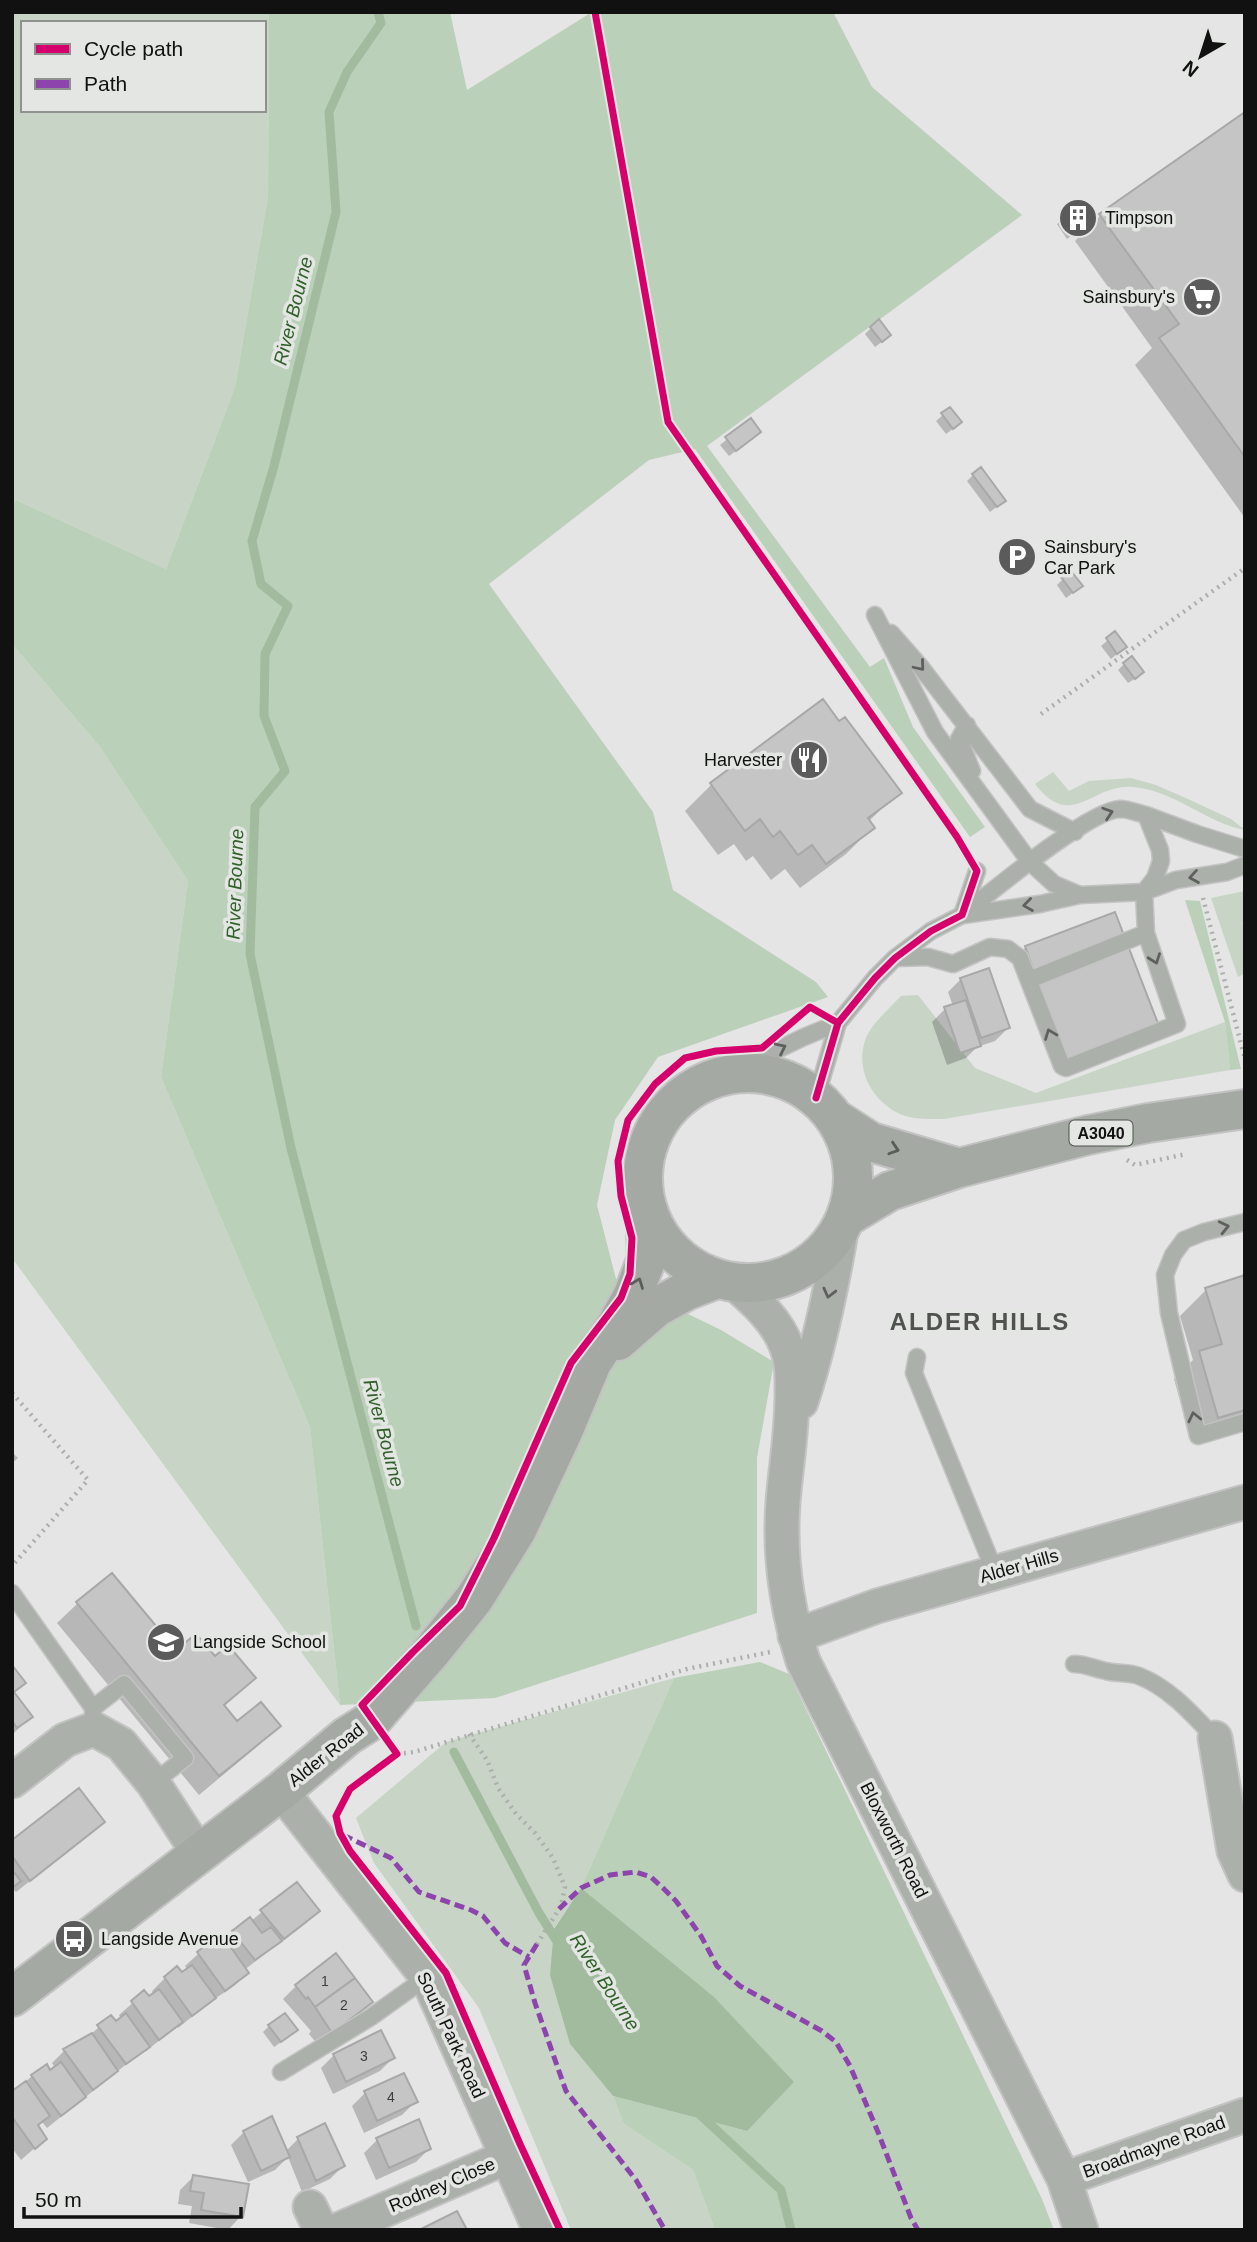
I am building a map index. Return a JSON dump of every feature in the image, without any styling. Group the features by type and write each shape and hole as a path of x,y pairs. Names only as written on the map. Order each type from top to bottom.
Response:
{"main road":[{"name":"A3040","path":"825,1108 848,1147 853,1171 851,1199 843,1222 828,1247 819,1256 795,1272 769,1282 725,1280 688,1265 670,1249 657,1231 645,1202 644,1162 652,1135 670,1107 684,1094 725,1075 753,1073 792,1083 871,1142 959,1168"},
{"name":"A3040","path":"843,1222 890,1191 959,1168 1136,1125 1245,1109"},
{"name":"Alder Road","path":"12,1997 371,1720 432,1651 481,1587 517,1530 592,1363 633,1295 647,1258 645,1202"},
{"name":"Alder Road","path":"592,1363 657,1307 686,1291 725,1280"}],"street":[{"name":"Bloxworth Road","path":"792,1431 812,1369 843,1222"},
{"name":"Bloxworth Road","path":"725,1280 755,1301 776,1327 787,1347 792,1371 792,1431 783,1503 782,1557 803,1661 1064,2179 1081,2230"},
{"name":"Alder Hills","path":"797,1641 877,1606 1245,1502"},
{"path":"12,1781 93,1719 121,1744 153,1783 199,1854"},
{"path":"1215,1738 1234,1851 1245,1875"},
{"name":"South Park Road","path":"281,1791 427,1977 540,2230"},
{"name":"Broadmayne Road","path":"1064,2179 1245,2115"},
{"name":"Rodney Close","path":"338,2230 507,2157"}],"lane":[{"path":"1075,832 1030,808 920,666 875,615 935,732 1030,862 1054,884 1080,895"},
{"path":"967,725 959,739 982,795"},
{"path":"725,1075 838,1023 895,958 931,931 962,915 1030,862 1098,815 1120,809 1146,815 1245,849"},
{"path":"895,958 928,957 953,964 990,947 1007,949 1020,958 1063,1067 1176,1026 1177,1021 1146,933 1144,892 1155,878 1161,861 1160,850 1146,815"},
{"path":"962,915 1040,904 1080,895 1144,892 1176,880 1227,873 1245,865"},
{"path":"962,915 977,871"},
{"path":"1029,980 1146,933"},
{"path":"825,1108 838,1023"},
{"path":"1245,1222 1184,1240 1173,1255 1165,1275 1170,1313 1198,1436 1245,1422"},
{"path":"917,1357 914,1373 995,1572"},
{"path":"12,1593 93,1719 124,1684 185,1758 153,1783"},
{"path":"1074,1664 1084,1664 1107,1672 1138,1675 1183,1705 1215,1738"},
{"path":"281,2072 371,2017 427,1977"}],"path":[{"path":"1041,714 1245,568"},
{"path":"1202,876 1204,903 1245,1059"},
{"path":"12,1393 88,1480 12,1566"},
{"path":"388,1761 397,1754 414,1752 687,1669 797,1641"},
{"path":"371,1720 397,1754"},
{"path":"468,1734 487,1759 498,1788 553,1858 565,1887 559,1909 537,1944"}],"shaded area":[{"path":"12,12 269,12 268,197 235,387 166,569 16,500 12,508"},
{"path":"269,12 450,12 467,90 592,12 833,12 872,87 1022,215 707,446 870,667 884,658 913,727 985,827 970,837 695,449 649,460 489,584 653,812 673,890 816,982 828,997 658,1057 615,1120 597,1205 616,1279 721,1330 774,1362 757,1458 757,1613 495,1698 340,1705 310,1427 161,1077 188,881 100,747 12,644 12,508 16,500 166,569 235,387 268,197"},
{"path":"12,644 100,747 188,881 161,1077 310,1427 340,1705 12,1258"},
{"path":"1053,772 1069,791 1089,781 1131,778 1156,785 1231,819 1245,830 1217,821 1148,789 1119,788 1071,805 1060,804 1048,798 1035,784"},
{"path":"1245,891 1245,921 1242,923 1245,927 1245,973 1238,977 1211,898"},
{"path":"1185,900 1200,901 1241,1069 1230,1070 1225,1022"},
{"path":"918,995 975,1068 1036,1093 1225,1022 1230,1070 944,1119 919,1119 896,1112 878,1098 867,1080 862,1059 866,1038 872,1027 901,996"},
{"path":"760,1662 789,1674 1042,2199 1054,2230 715,2230 693,2170 624,2124 613,2096 747,2131 581,1888 674,1678"},
{"path":"674,1678 581,1888 554,1928 570,2044 613,2096 624,2124 693,2170 715,2230 571,2230 479,2008 374,1863 356,1818 446,1742"}],"water":[{"path":"581,1888 714,1997 794,2082 747,2131 613,2096 570,2044 550,1975 554,1929"}],"building":[{"name":"Sainsbury's","path":"1245,112 1245,457 1159,338 1179,324 1099,214"},
{"name":"Timpson","path":"1082,202 1094,219 1074,234 1062,217"},
{"path":"879,319 891,335 882,342 870,327"},
{"path":"950,407 962,422 953,429 941,413"},
{"path":"751,418 761,432 736,451 725,437"},
{"path":"981,467 1006,501 997,507 972,474"},
{"path":"1071,571 1083,586 1073,593 1061,577"},
{"path":"1115,631 1127,647 1117,654 1106,638"},
{"path":"1132,656 1144,672 1135,679 1123,663"},
{"name":"Harvester","path":"823,699 839,721 845,717 902,793 868,818 875,828 826,864 812,845 798,855 780,831 773,837 760,819 745,831 710,783"},
{"path":"1115,912 1159,1026 1067,1061 1025,946"},
{"path":"989,968 1010,1028 981,1038 960,978"},
{"path":"966,1000 981,1046 960,1053 944,1007"},
{"path":"1245,1275 1245,1410 1218,1418 1199,1351 1222,1344 1205,1288"},
{"name":"Langside School","path":"112,1573 176,1650 196,1634 215,1656 228,1645 256,1678 224,1705 237,1721 261,1702 281,1726 219,1776 76,1602"},
{"path":"12,1665 26,1683 14,1692 33,1717 17,1728 12,1721"},
{"path":"79,1788 105,1822 30,1881 12,1856 12,1840"},
{"path":"12,1870 21,1881 12,1888"},
{"path":"297,1882 320,1911 284,1939 260,1910"},
{"path":"250,1917 262,1933 271,1927 282,1941 255,1960 232,1931"},
{"path":"225,1939 249,1973 225,1991 197,1952 210,1942 215,1947"},
{"path":"336,1953 355,1978 315,2007 295,1985"},
{"path":"192,1965 216,1998 192,2016 164,1977 177,1966 182,1972"},
{"path":"355,1978 373,2002 332,2033 315,2007"},
{"path":"159,1989 183,2022 159,2040 131,2001 144,1990 149,1996"},
{"path":"126,2013 150,2047 126,2064 97,2025 111,2015 116,2021"},
{"path":"285,2013 298,2030 281,2042 268,2025"},
{"path":"381,2030 395,2058 346,2082 333,2054"},
{"path":"92,2033 118,2071 93,2090 63,2049"},
{"path":"61,2062 86,2097 61,2116 31,2075 47,2064 50,2070"},
{"path":"404,2073 418,2102 377,2121 364,2091"},
{"path":"26,2081 50,2116 38,2125 47,2139 35,2149 12,2117 12,2091"},
{"path":"272,2116 290,2157 261,2171 243,2131"},
{"path":"419,2119 431,2149 389,2168 376,2138"},
{"path":"325,2123 345,2166 316,2181 297,2137"},
{"path":"193,2175 249,2184 243,2217 201,2210 204,2193 190,2191"},
{"path":"457,2211 466,2228 463,2230 419,2230"}],"waterway":[{"name":"River Bourne","path":"378,12 381,23 347,72 329,112 336,212 274,466 252,541 261,584 288,606 265,654 264,716 285,771 255,807 250,954 291,1148 416,1626"},
{"name":"River Bourne","path":"454,1752 539,1913 558,1943"},
{"name":"River Bourne","path":"697,2112 781,2190 791,2230"}],"marked path":[{"path":"343,1835 391,1858 419,1892 483,1916 505,1943 529,1957"},
{"path":"559,1909 581,1888 610,1875 636,1872 651,1877 676,1901 701,1936 717,1966 740,1986 822,2031 836,2042 850,2066 918,2230"},
{"path":"537,1944 524,1965 566,2091 636,2180 665,2230"}],"cycle path":[{"path":"595,12 668,422 957,837 977,871 962,915 931,931 895,958 838,1023 816,1098"},
{"path":"560,2230 446,1973 350,1851 340,1833 336,1816 350,1789 397,1754 362,1705 460,1606 494,1538 571,1363 621,1298 630,1274 632,1238 621,1196 618,1161 628,1120 655,1084 685,1058 716,1051 762,1048 810,1007 838,1023"}],"place":[{"name":"Timpson","path":"1078,218"},
{"name":"Sainsbury's","path":"1202,297"},
{"name":"Sainsbury's Car Park","path":"1017,557"},
{"name":"Harvester","path":"809,760"},
{"name":"Langside School","path":"166,1642"},
{"name":"Langside Avenue","path":"74,1939"}],"district":[{"name":"ALDER HILLS","path":"980,1321"}]}
